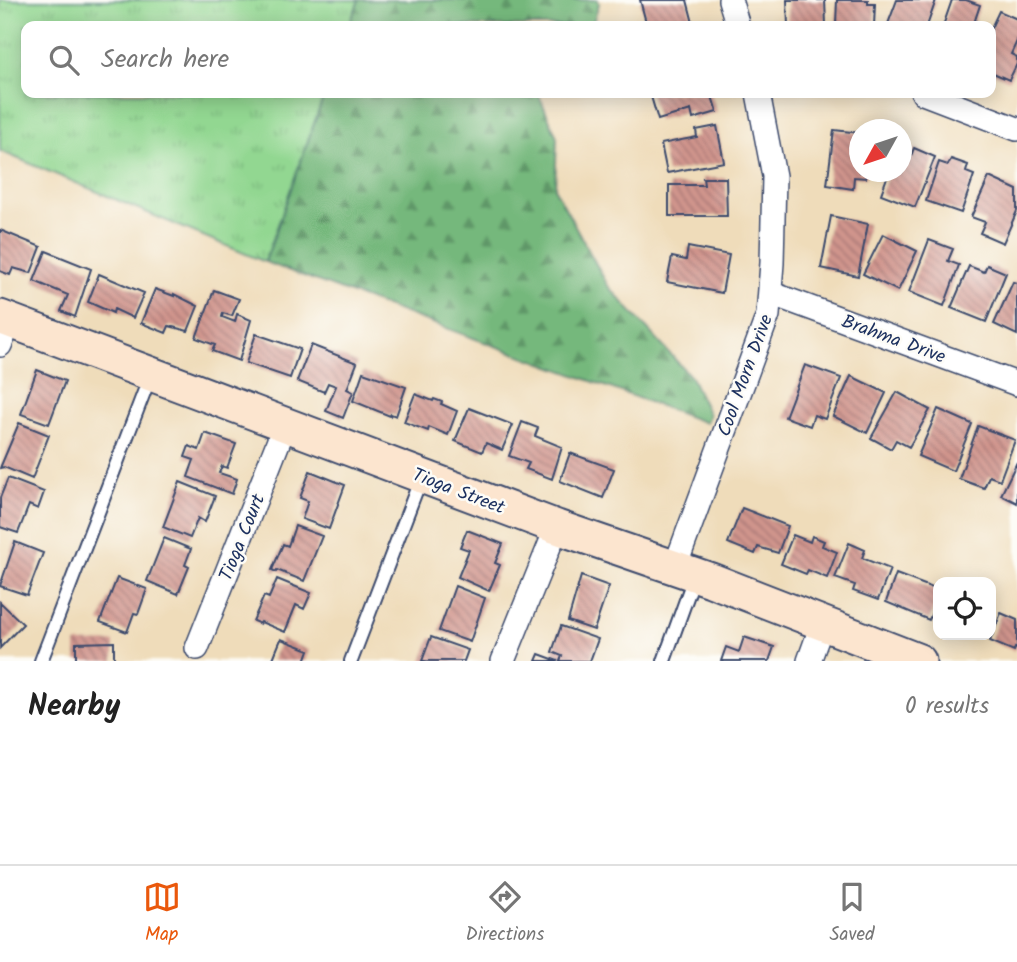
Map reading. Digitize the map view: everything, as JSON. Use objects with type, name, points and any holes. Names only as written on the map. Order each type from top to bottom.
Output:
[{"type":"street","points":[[730,0],[736,21]]},
{"type":"street","name":"Cool Morn Drive","points":[[685,571],[768,315],[774,176],[759,98]]},
{"type":"street","points":[[936,98],[1017,129]]},
{"type":"street","name":"Brahma Drive","points":[[770,293],[1017,384]]},
{"type":"street","name":"Tioga Street","points":[[3,328],[151,374],[557,527],[685,571],[919,661]]},
{"type":"street","name":"Tioga Court","points":[[197,648],[285,425]]},
{"type":"street","points":[[503,661],[557,527]]},
{"type":"street","points":[[809,661],[822,625]]},
{"type":"lane","points":[[41,661],[151,374]]},
{"type":"lane","points":[[351,661],[422,476]]},
{"type":"lane","points":[[664,661],[685,571]]},
{"type":"green space","points":[[0,0],[359,0],[351,21],[21,21],[21,98],[323,98],[265,262],[0,151]]},
{"type":"green space","points":[[359,0],[598,0],[599,4],[594,21],[351,21]]},
{"type":"green space","points":[[323,98],[540,98],[557,137],[557,193],[608,286],[691,377],[709,415],[706,423],[265,262]]},
{"type":"building","points":[[640,0],[687,0],[692,21],[646,21]]},
{"type":"building","points":[[787,0],[825,0],[826,21],[788,21]]},
{"type":"building","points":[[837,0],[868,0],[868,4],[875,4],[874,21],[836,21]]},
{"type":"building","points":[[897,0],[936,0],[929,21],[889,21]]},
{"type":"building","points":[[952,0],[966,0],[980,5],[975,21],[945,21]]},
{"type":"building","points":[[999,11],[1017,19],[1017,41],[1011,54],[1017,57],[1017,64],[1009,80],[996,74],[994,21]]},
{"type":"building","points":[[651,98],[713,98],[717,112],[693,119],[691,110],[658,120]]},
{"type":"building","points":[[717,126],[724,162],[667,173],[661,144],[697,137],[696,130]]},
{"type":"building","points":[[834,130],[849,132],[849,182],[854,182],[853,189],[827,185]]},
{"type":"building","points":[[914,148],[935,157],[915,207],[881,194],[885,182],[912,182]]},
{"type":"building","points":[[951,159],[968,165],[966,172],[974,175],[961,213],[926,201],[939,162],[948,165]]},
{"type":"building","points":[[989,177],[1017,190],[1017,211],[1003,243],[980,233],[985,222],[971,217]]},
{"type":"building","points":[[703,178],[726,178],[727,216],[669,216],[669,185],[704,185]]},
{"type":"building","points":[[831,216],[868,224],[858,276],[821,268]]},
{"type":"building","points":[[0,230],[41,247],[31,273],[13,268],[10,275],[0,271]]},
{"type":"building","points":[[883,234],[917,251],[898,291],[863,274]]},
{"type":"building","points":[[929,240],[953,249],[948,261],[959,265],[944,306],[909,292]]},
{"type":"building","points":[[688,247],[729,255],[722,293],[667,282],[672,257],[686,260]]},
{"type":"building","points":[[46,251],[91,269],[75,317],[61,311],[68,295],[34,281]]},
{"type":"building","points":[[987,265],[1006,273],[986,322],[951,308],[969,266],[984,272]]},
{"type":"building","points":[[99,274],[144,293],[133,318],[114,309],[113,313],[88,302]]},
{"type":"building","points":[[1013,282],[1017,283],[1017,335],[994,324]]},
{"type":"building","points":[[155,289],[174,294],[198,306],[188,331],[169,326],[166,333],[141,323]]},
{"type":"building","points":[[214,290],[239,299],[232,316],[223,313],[222,317],[235,322],[237,314],[251,320],[239,361],[212,351],[215,345],[196,338]]},
{"type":"building","points":[[256,334],[300,349],[290,378],[246,363]]},
{"type":"building","points":[[311,345],[357,363],[347,389],[353,392],[343,418],[326,411],[336,386],[328,383],[324,392],[297,381]]},
{"type":"building","points":[[805,365],[841,378],[825,419],[814,415],[810,426],[785,417]]},
{"type":"building","points":[[37,370],[65,381],[49,424],[21,414]]},
{"type":"building","points":[[363,372],[406,387],[396,416],[353,401]]},
{"type":"building","points":[[851,376],[886,393],[867,433],[833,416]]},
{"type":"building","points":[[897,392],[930,410],[909,447],[896,440],[891,449],[871,438]]},
{"type":"building","points":[[415,394],[442,402],[441,404],[457,411],[448,435],[429,427],[428,431],[404,422]]},
{"type":"building","points":[[469,408],[513,425],[502,450],[486,443],[482,452],[455,441]]},
{"type":"building","points":[[938,409],[972,424],[953,471],[918,456]]},
{"type":"building","points":[[522,422],[538,428],[535,436],[562,447],[552,479],[526,469],[529,463],[509,456]]},
{"type":"building","points":[[19,423],[49,435],[32,479],[4,467],[0,468]]},
{"type":"building","points":[[978,426],[1015,440],[1000,480],[989,476],[984,488],[959,479]]},
{"type":"building","points":[[205,433],[236,444],[227,468],[222,466],[219,473],[237,479],[232,494],[188,477],[194,460],[185,457],[189,446],[199,450]]},
{"type":"building","points":[[570,453],[614,469],[603,498],[560,481]]},
{"type":"building","points":[[1017,462],[1017,503],[1001,495]]},
{"type":"building","points":[[310,471],[345,485],[329,529],[302,519],[308,501],[300,498]]},
{"type":"building","points":[[8,478],[44,492],[38,509],[29,505],[18,533],[0,527],[0,498]]},
{"type":"building","points":[[180,482],[215,496],[205,522],[198,518],[190,538],[163,527]]},
{"type":"building","points":[[742,508],[788,526],[778,553],[758,547],[755,554],[728,543]]},
{"type":"building","points":[[295,526],[322,536],[304,581],[272,570],[283,544],[288,546]]},
{"type":"building","points":[[467,530],[503,544],[495,563],[500,565],[489,591],[458,577],[469,550],[460,547]]},
{"type":"building","points":[[793,535],[810,542],[812,536],[824,541],[822,546],[837,552],[827,578],[808,570],[806,574],[781,564]]},
{"type":"building","points":[[164,538],[191,549],[185,565],[189,567],[178,594],[147,581]]},
{"type":"building","points":[[15,542],[43,553],[27,595],[0,586]]},
{"type":"building","points":[[849,543],[865,550],[862,558],[890,569],[878,600],[853,591],[855,585],[835,578]]},
{"type":"building","points":[[896,574],[933,588],[933,610],[929,620],[886,602]]},
{"type":"building","points":[[581,576],[609,586],[594,630],[568,621]]},
{"type":"building","points":[[117,578],[147,589],[138,614],[134,613],[127,632],[100,622]]},
{"type":"building","points":[[277,579],[311,593],[304,609],[296,605],[285,632],[253,621],[264,596],[269,598]]},
{"type":"building","points":[[455,586],[485,598],[470,642],[439,631]]},
{"type":"building","points":[[0,602],[23,624],[0,648]]},
{"type":"building","points":[[1001,613],[1017,620],[1017,649],[1014,651],[990,641],[996,640],[996,626]]},
{"type":"building","points":[[561,626],[598,639],[590,661],[560,661],[562,656],[552,652]]},
{"type":"building","points":[[431,637],[468,650],[464,661],[422,661]]},
{"type":"building","points":[[744,637],[774,647],[769,661],[721,661],[726,647],[739,652]]},
{"type":"building","points":[[281,639],[309,650],[305,661],[272,661]]},
{"type":"building","points":[[114,642],[114,661],[76,661],[76,643]]},
{"type":"building","points":[[539,654],[558,661],[536,661]]}]
